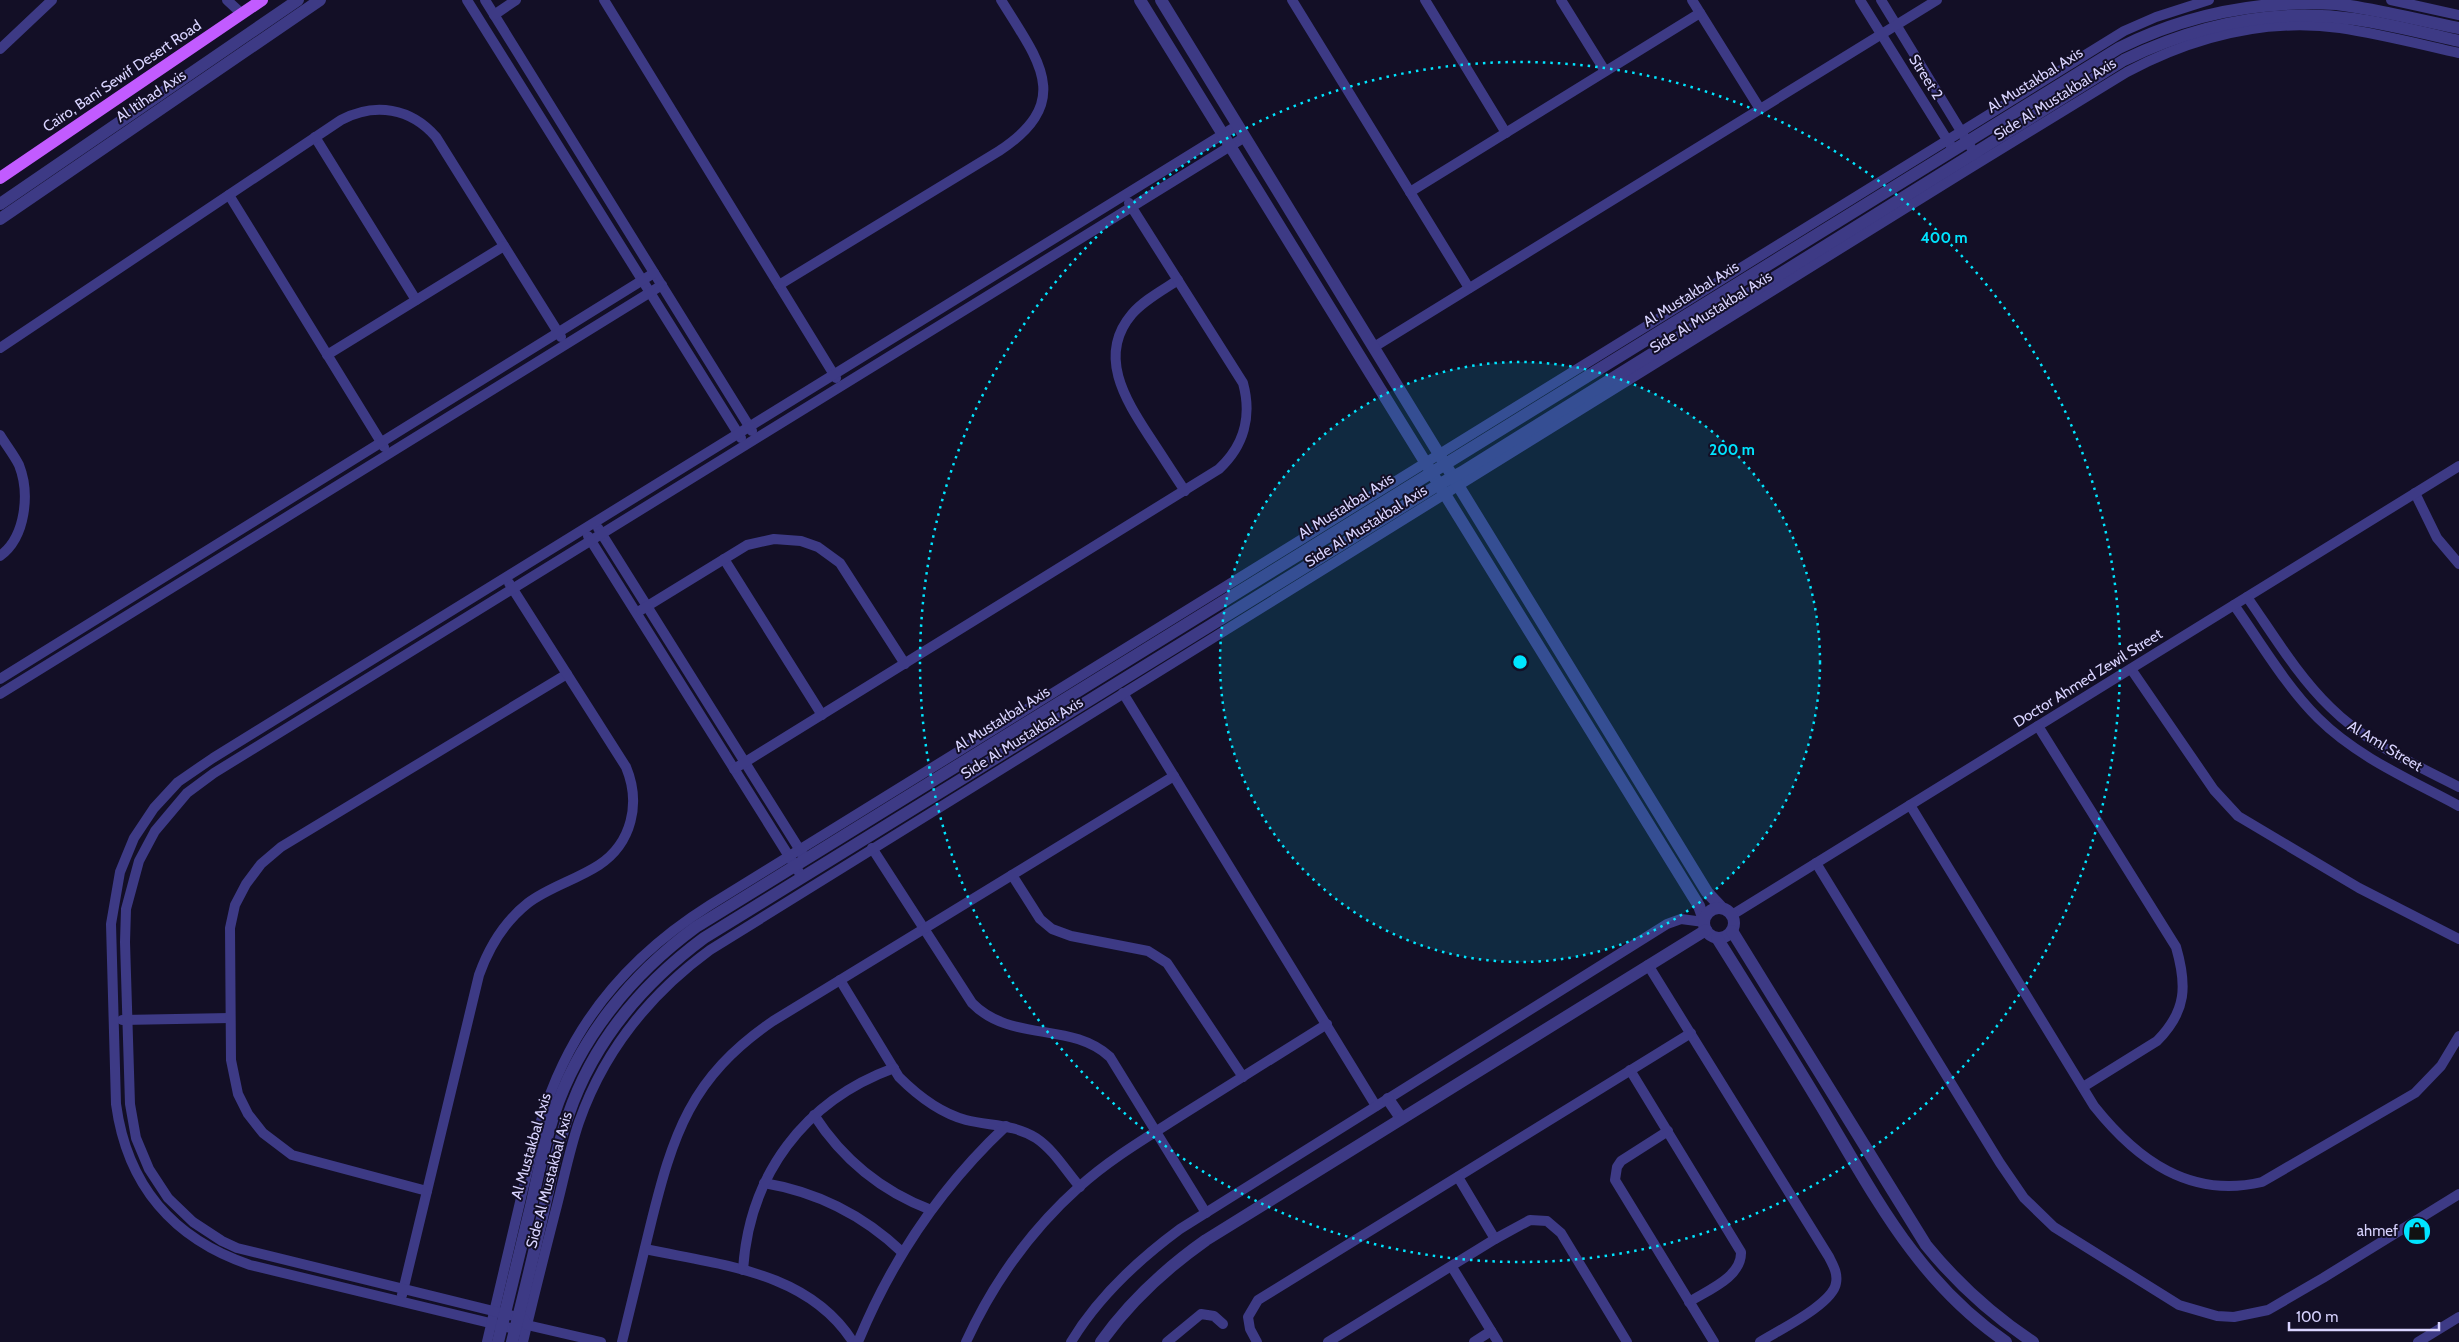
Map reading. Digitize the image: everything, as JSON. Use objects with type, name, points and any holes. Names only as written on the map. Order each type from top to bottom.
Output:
[{"type":"main road","name":"Cairo, Bani Sewif Desert Road","points":[[0,178],[262,0]]},
{"type":"street","points":[[0,49],[52,0]]},
{"type":"street","points":[[227,0],[242,14]]},
{"type":"street","name":"Al Itihad Axis","points":[[0,204],[298,0]]},
{"type":"street","name":"Al Itihad Axis","points":[[0,219],[320,0]]},
{"type":"street","points":[[467,0],[745,445]]},
{"type":"street","points":[[485,0],[756,438]]},
{"type":"street","points":[[494,14],[516,0]]},
{"type":"street","points":[[604,0],[841,386]]},
{"type":"street","points":[[779,285],[999,152],[1018,139],[1032,124],[1043,96],[1043,76],[1036,57],[1001,0]]},
{"type":"street","points":[[1140,0],[1699,906],[1704,924],[1717,938],[1877,1200],[1910,1250],[1950,1296],[2006,1342]]},
{"type":"street","points":[[1161,0],[1707,892],[1727,911],[1734,921],[1732,931],[1926,1245],[1963,1287],[1984,1306],[2033,1342]]},
{"type":"street","points":[[1292,0],[1469,288]]},
{"type":"street","points":[[1425,0],[1506,133]]},
{"type":"street","points":[[1561,0],[1605,71]]},
{"type":"street","points":[[1692,0],[1760,109]]},
{"type":"street","name":"Street 2","points":[[1860,0],[1964,166]]},
{"type":"street","name":"Street 2","points":[[1881,0],[1978,158]]},
{"type":"street","points":[[1374,347],[1937,0]]},
{"type":"street","name":"Side Al Mustakbal Axis","points":[[1964,137],[2124,31],[2156,17],[2209,0]]},
{"type":"street","points":[[2391,0],[2459,15]]},
{"type":"street","name":"Al Mustakbal Axis","points":[[498,1342],[498,1318],[555,1112],[573,1069],[597,1028],[642,972],[677,941],[797,858],[1964,137],[2119,48],[2170,25],[2224,10],[2279,3],[2335,4],[2459,28]]},
{"type":"street","points":[[1410,192],[1700,12]]},
{"type":"street","name":"Al Mustakbal Axis","points":[[512,1342],[520,1323],[568,1117],[585,1075],[608,1035],[651,982],[686,952],[807,874],[833,865],[1978,158],[2124,60],[2179,36],[2207,28],[2266,17],[2325,16],[2355,19],[2459,41]]},
{"type":"street","name":"Side Al Mustakbal Axis","points":[[1978,158],[2127,72],[2162,54],[2214,36],[2275,26],[2314,26],[2369,33],[2459,53]]},
{"type":"street","points":[[0,348],[315,136],[350,115],[368,110],[387,109],[415,118],[436,137],[566,344]]},
{"type":"street","points":[[601,1342],[498,1318],[400,1301],[232,1259],[199,1242],[170,1219],[147,1190],[133,1166],[123,1140],[116,1104],[111,924],[116,889],[134,838],[165,795],[178,782],[213,758],[1238,124]]},
{"type":"street","points":[[315,136],[416,300]]},
{"type":"street","points":[[498,1318],[403,1289],[237,1248],[207,1232],[180,1210],[158,1184],[136,1138],[130,1104],[127,1020],[125,926],[129,893],[146,846],[175,805],[214,773],[1245,137]]},
{"type":"street","points":[[229,195],[388,454]]},
{"type":"street","points":[[734,769],[1220,469],[1232,455],[1245,430],[1247,411],[1245,392],[1239,375],[1124,195]]},
{"type":"street","points":[[327,355],[504,246]]},
{"type":"street","points":[[0,679],[654,273]]},
{"type":"street","points":[[1178,280],[1131,314],[1119,340],[1116,361],[1119,383],[1125,398],[1184,491]]},
{"type":"street","points":[[0,694],[662,285]]},
{"type":"street","points":[[0,435],[18,462],[24,481],[25,501],[19,529],[9,547],[0,556]]},
{"type":"street","name":"Doctor Ahmed Zewil Street","points":[[1727,911],[1816,863],[2459,466]]},
{"type":"street","name":"Side Al Mustakbal Axis","points":[[523,1342],[520,1323],[579,1122],[596,1082],[618,1044],[645,1009],[692,963],[833,865],[872,848],[1123,693],[1441,490]]},
{"type":"street","points":[[2415,493],[2437,538],[2459,564]]},
{"type":"street","points":[[595,522],[745,762],[797,858]]},
{"type":"street","points":[[584,529],[734,769],[807,874]]},
{"type":"street","points":[[636,613],[747,545],[774,539],[801,541],[826,552],[840,563],[904,664]]},
{"type":"street","points":[[724,559],[822,715]]},
{"type":"street","points":[[400,1301],[479,975],[490,948],[507,924],[526,904],[607,859],[620,844],[632,816],[634,796],[626,767],[505,578]]},
{"type":"street","name":"Al Aml Street","points":[[2247,597],[2302,675],[2330,708],[2382,746],[2459,787]]},
{"type":"street","name":"Al Aml Street","points":[[2234,605],[2303,702],[2335,733],[2371,758],[2459,806]]},
{"type":"street","points":[[2130,669],[2214,790],[2238,816],[2351,884],[2459,940]]},
{"type":"street","points":[[427,1191],[292,1155],[272,1141],[255,1124],[238,1094],[231,1060],[229,940],[232,916],[243,889],[261,864],[281,847],[567,674]]},
{"type":"street","points":[[1123,693],[1376,1106]]},
{"type":"street","points":[[2038,726],[2176,947],[2184,983],[2180,1009],[2167,1032],[2157,1041],[2083,1087]]},
{"type":"street","points":[[622,1342],[668,1154],[683,1119],[704,1086],[729,1056],[757,1032],[1174,776]]},
{"type":"street","points":[[1640,811],[1652,803]]},
{"type":"street","points":[[1910,805],[2083,1087],[2114,1131],[2129,1146],[2160,1167],[2194,1182],[2212,1186],[2245,1186],[2262,1182],[2291,1167],[2416,1093],[2441,1066],[2459,1036]]},
{"type":"street","points":[[872,848],[972,1003],[979,1010],[1002,1024],[1075,1038],[1097,1047],[1115,1063],[1206,1213]]},
{"type":"street","points":[[1816,863],[2003,1168],[2024,1198],[2054,1227],[2180,1305],[2216,1316],[2251,1315],[2268,1310],[2459,1194]]},
{"type":"street","points":[[1012,875],[1040,919],[1052,929],[1071,936],[1148,951],[1168,963],[1243,1077]]},
{"type":"street","points":[[1101,1342],[1133,1302],[1186,1254],[1648,965],[1704,924],[1710,910],[1727,911]]},
{"type":"street","points":[[1071,1342],[1104,1298],[1130,1270],[1162,1242],[1667,924],[1681,919],[1704,924]]},
{"type":"street","points":[[1717,938],[1725,936],[1732,931]]},
{"type":"street","points":[[1648,965],[1836,1271],[1836,1282],[1828,1298],[1760,1342]]},
{"type":"street","points":[[840,980],[894,1068],[908,1086],[941,1110],[966,1120],[1006,1126],[1027,1133],[1045,1145],[1080,1187]]},
{"type":"street","points":[[114,1020],[230,1018]]},
{"type":"street","points":[[966,1342],[987,1301],[1016,1256],[1046,1220],[1080,1187],[1118,1156],[1326,1024]]},
{"type":"street","points":[[1256,1342],[1250,1329],[1248,1317],[1250,1310],[1258,1300],[1691,1033]]},
{"type":"street","points":[[743,1270],[749,1225],[764,1183],[786,1147],[814,1116],[851,1088],[894,1068]]},
{"type":"street","points":[[1630,1070],[1741,1252],[1740,1263],[1733,1274],[1689,1302]]},
{"type":"street","points":[[1388,1098],[1401,1118]]},
{"type":"street","points":[[814,1116],[833,1143],[864,1173],[899,1196],[931,1210]]},
{"type":"street","points":[[858,1342],[877,1298],[902,1252],[931,1210],[974,1158],[1006,1126]]},
{"type":"street","points":[[1668,1131],[1621,1161],[1617,1167],[1615,1180],[1714,1342]]},
{"type":"street","points":[[1458,1177],[1495,1239]]},
{"type":"street","points":[[764,1183],[815,1196],[847,1210],[876,1229],[902,1252]]},
{"type":"street","points":[[1328,1342],[1495,1239],[1530,1220],[1539,1219],[1555,1226],[1627,1342]]},
{"type":"street","points":[[645,1249],[743,1270],[780,1281],[807,1295],[831,1314],[842,1324],[853,1342]]},
{"type":"street","points":[[1452,1267],[1498,1342]]},
{"type":"street","points":[[1167,1342],[1202,1314],[1214,1316],[1223,1324]]},
{"type":"street","points":[[2418,1342],[2459,1317]]},
{"type":"street","points":[[486,1342],[498,1318]]},
{"type":"street","points":[[1474,1342],[1491,1331]]},
{"type":"place","name":"ahmef","points":[[2417,1231]]}]
